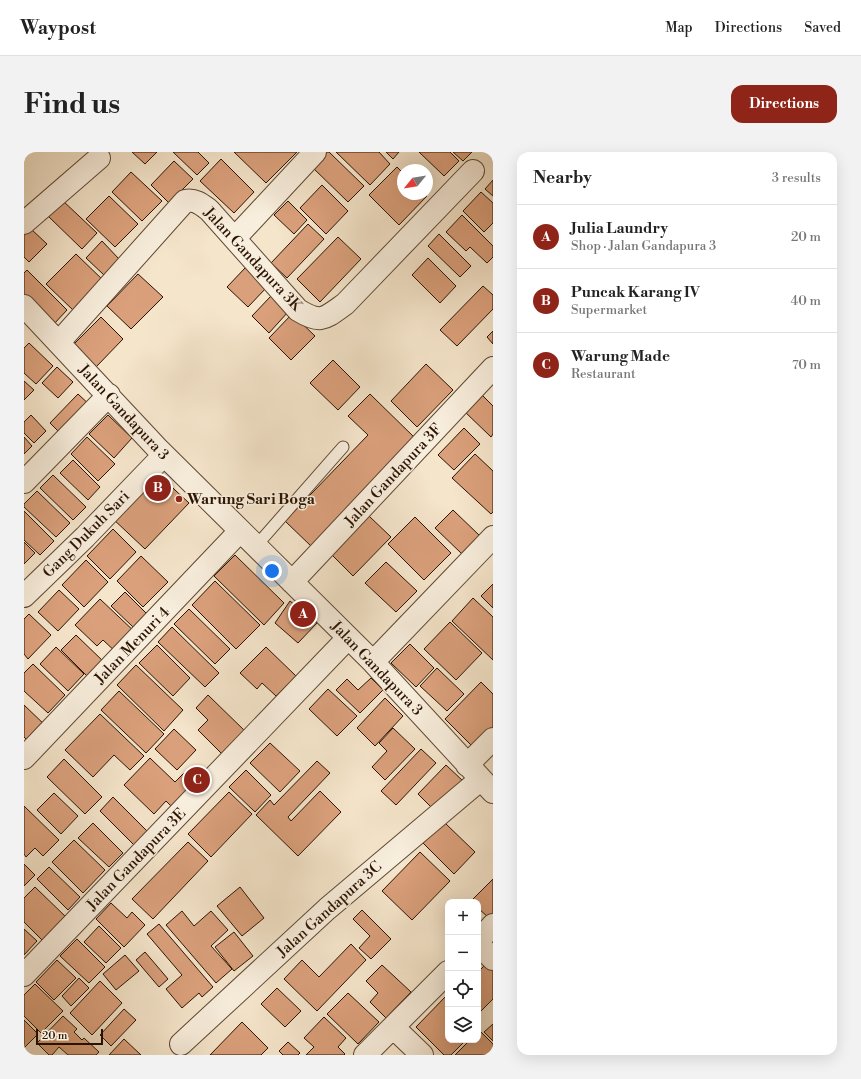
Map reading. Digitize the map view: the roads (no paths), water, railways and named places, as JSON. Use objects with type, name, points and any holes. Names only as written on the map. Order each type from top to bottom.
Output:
[{"type":"street","points":[[235,238],[315,152]]},
{"type":"street","points":[[24,223],[99,158]]},
{"type":"street","name":"Jalan Gandapura 3K","points":[[59,342],[185,201],[191,200],[201,203],[235,238],[298,310],[312,318],[322,319],[345,304],[473,172]]},
{"type":"street","name":"Jalan Gandapura 3","points":[[25,308],[59,342],[164,455],[373,662],[480,779]]},
{"type":"street","name":"Jalan Gandapura 3F","points":[[292,582],[493,368]]},
{"type":"street","points":[[24,482],[109,396]]},
{"type":"street","name":"Gang Dukuh Sari","points":[[24,596],[85,537],[164,455]]},
{"type":"street","name":"Jalan Menuri 4","points":[[24,758],[240,531]]},
{"type":"street","points":[[373,662],[493,537]]},
{"type":"street","name":"Jalan Gandapura 3E","points":[[24,975],[348,638]]},
{"type":"street","name":"Jalan Gandapura 3C","points":[[181,1044],[327,909],[480,779],[493,739]]},
{"type":"street","points":[[481,939],[493,925]]},
{"type":"street","points":[[481,946],[493,959]]},
{"type":"street","points":[[365,1055],[394,1028],[445,975]]},
{"type":"street","points":[[394,1028],[422,1055]]},
{"type":"lane","points":[[256,546],[343,447]]},
{"type":"place","name":"Puncak Karang IV","points":[[158,488]]},
{"type":"place","name":"Warung Sari Boga","points":[[179,499]]},
{"type":"place","name":"Julia Laundry","points":[[303,614]]},
{"type":"place","name":"Warung Made","points":[[197,780]]}]
